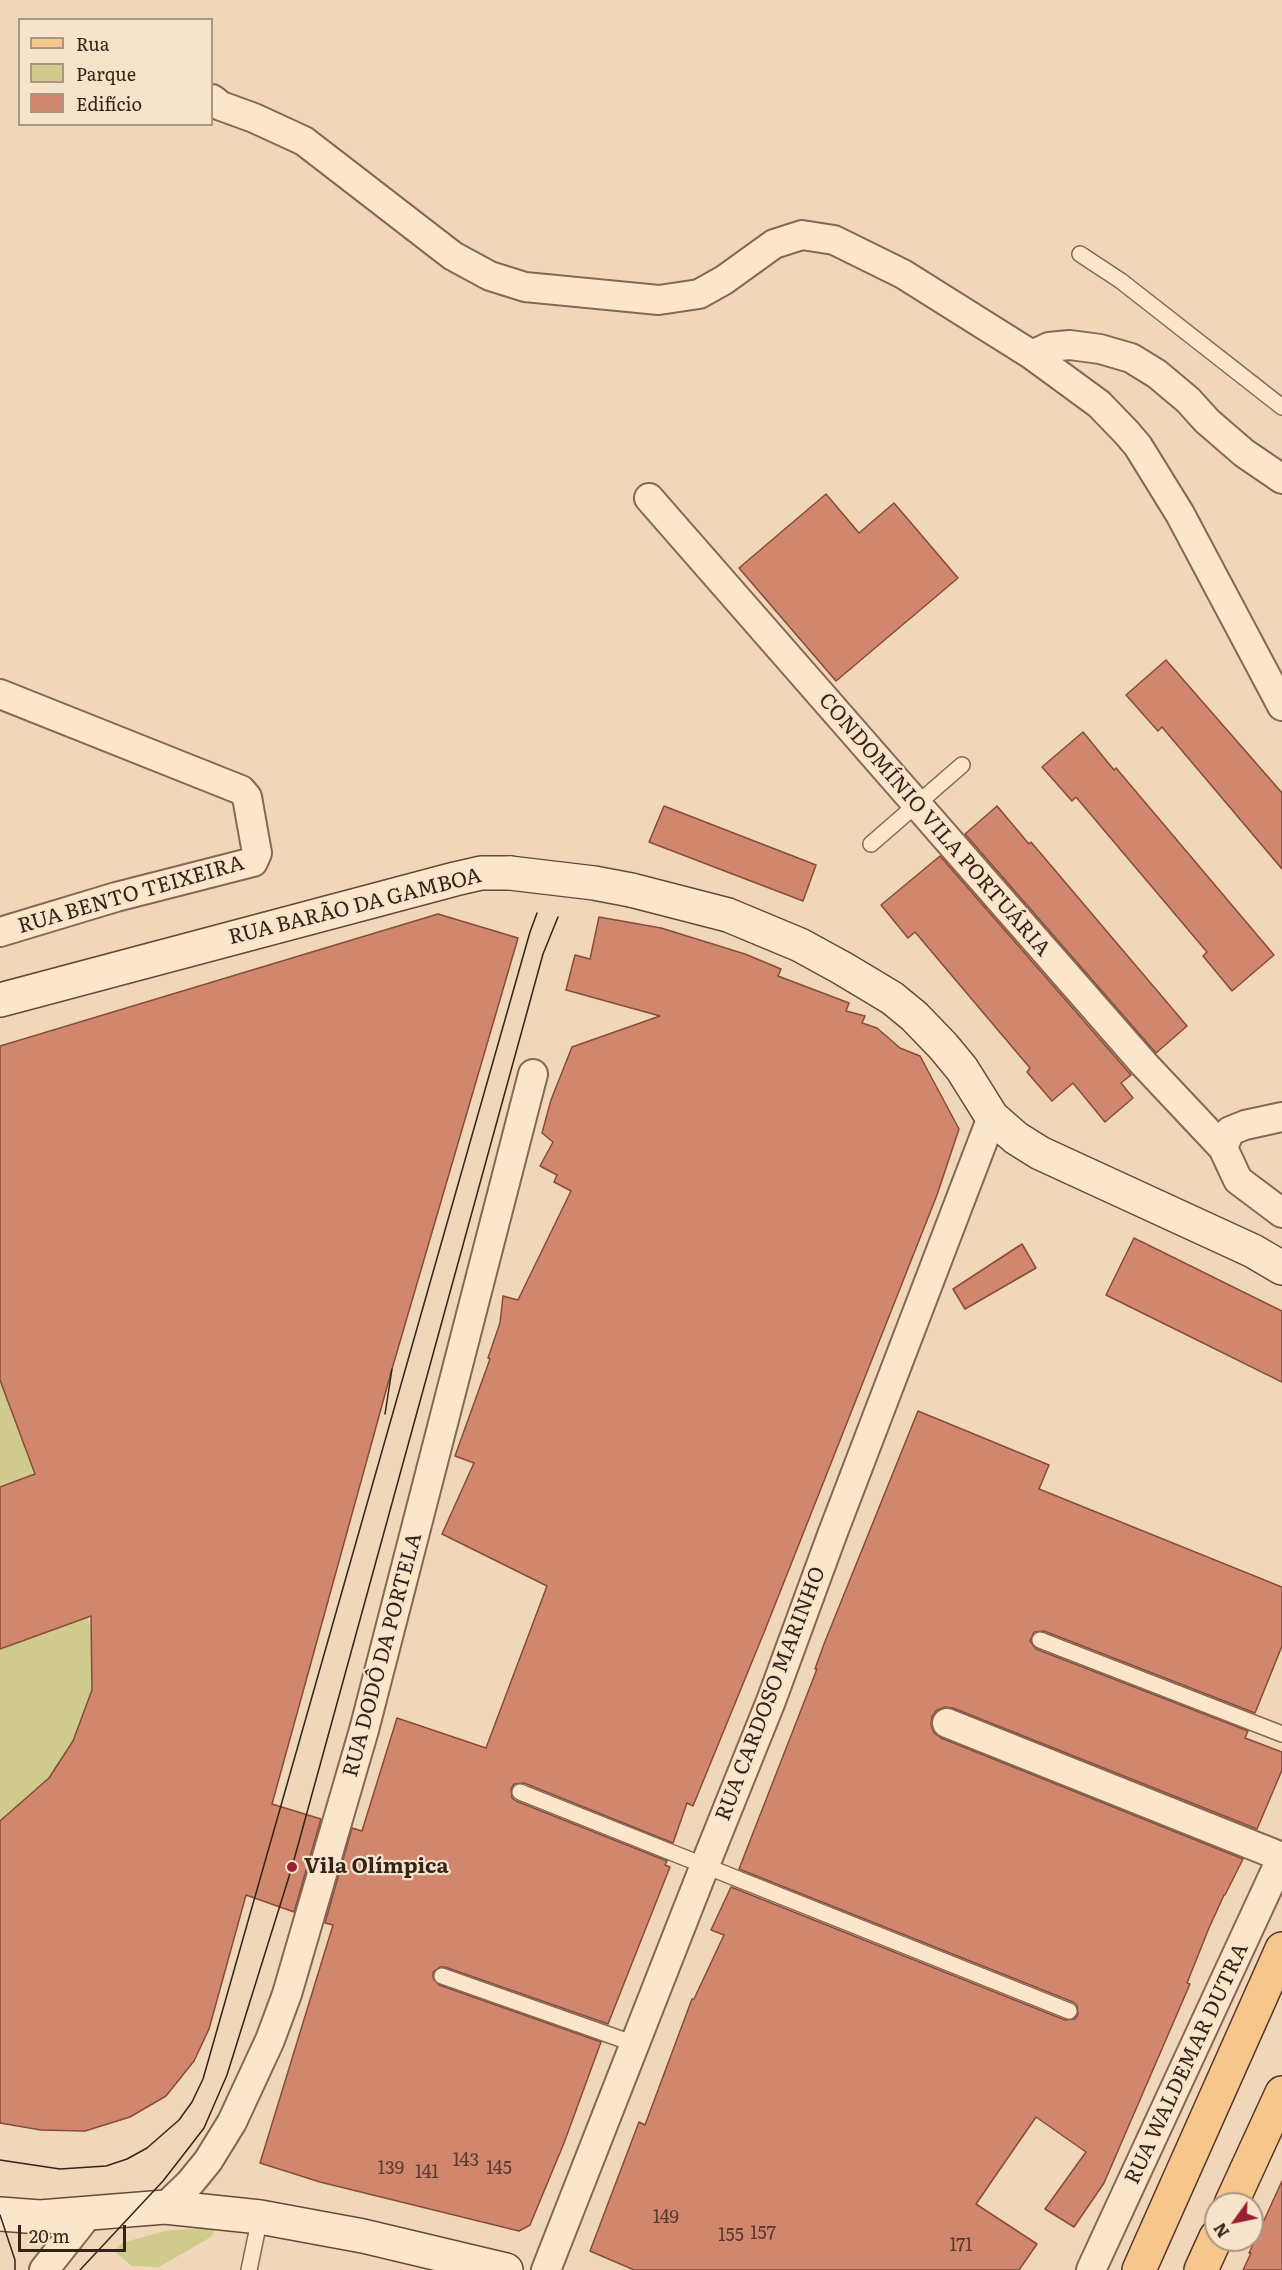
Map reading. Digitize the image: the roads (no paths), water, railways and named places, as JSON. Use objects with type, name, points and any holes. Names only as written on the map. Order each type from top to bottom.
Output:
[{"type":"main road","points":[[1139,2270],[1282,1949]]},
{"type":"main road","points":[[1237,2192],[1282,2093]]},
{"type":"main road","points":[[1201,2270],[1209,2252]]},
{"type":"street","points":[[213,100],[221,106],[254,118],[303,141],[453,256],[490,276],[525,287],[659,300],[699,294],[724,280],[774,244],[802,235],[834,240],[903,274],[1032,355],[1099,404],[1138,446],[1180,514],[1282,706]]},
{"type":"street","points":[[1032,355],[1049,347],[1070,345],[1100,349],[1131,358],[1157,374],[1244,453],[1282,479]]},
{"type":"street","name":"CONDOMÍNIO VILA PORTUÁRIA","points":[[649,498],[1144,1064],[1223,1148],[1238,1180],[1282,1213]]},
{"type":"street","name":"RUA BENTO TEIXEIRA","points":[[0,694],[241,790],[247,797],[256,853],[253,862],[116,897],[0,932]]},
{"type":"street","name":"RUA BARÃO DA GAMBOA","points":[[0,1000],[481,873],[510,873],[632,890],[728,915],[765,930],[842,968],[892,998],[914,1016],[962,1069],[992,1117],[1016,1138],[1040,1153],[1253,1251],[1282,1268]]},
{"type":"street","name":"RUA DODÔ DA PORTELA","points":[[165,2207],[190,2183],[208,2161],[232,2122],[270,2040],[287,1994],[364,1730],[533,1074]]},
{"type":"street","name":"RUA CARDOSO MARINHO","points":[[546,2270],[771,1701],[992,1117]]},
{"type":"street","points":[[1223,1148],[1230,1131],[1245,1125],[1282,1117]]},
{"type":"street","points":[[947,1723],[1282,1857]]},
{"type":"street","name":"RUA WALDEMAR DUTRA","points":[[1091,2270],[1282,1857]]},
{"type":"street","points":[[0,2214],[40,2217],[165,2207],[260,2217],[363,2236],[506,2270]]},
{"type":"street","points":[[44,2270],[90,2213]]},
{"type":"lane","points":[[1080,254],[1121,281],[1282,407]]},
{"type":"lane","points":[[871,844],[962,765]]},
{"type":"lane","points":[[1040,1640],[1282,1734]]},
{"type":"lane","points":[[520,1792],[1069,2011]]},
{"type":"lane","points":[[442,1976],[635,2044]]},
{"type":"lane","points":[[249,2270],[260,2217]]},
{"type":"tram line","points":[[0,2160],[60,2169],[106,2166],[127,2159],[147,2148],[179,2120],[192,2102],[203,2079],[537,913]]},
{"type":"tram line","points":[[80,2270],[163,2181],[204,2128],[227,2075],[292,1867],[543,954],[558,917]]},
{"type":"tram line","points":[[385,1414],[392,1369]]},
{"type":"tram line","points":[[0,2215],[15,2260],[15,2270]]},
{"type":"place","name":"Vila Olímpica","points":[[292,1867]]}]
